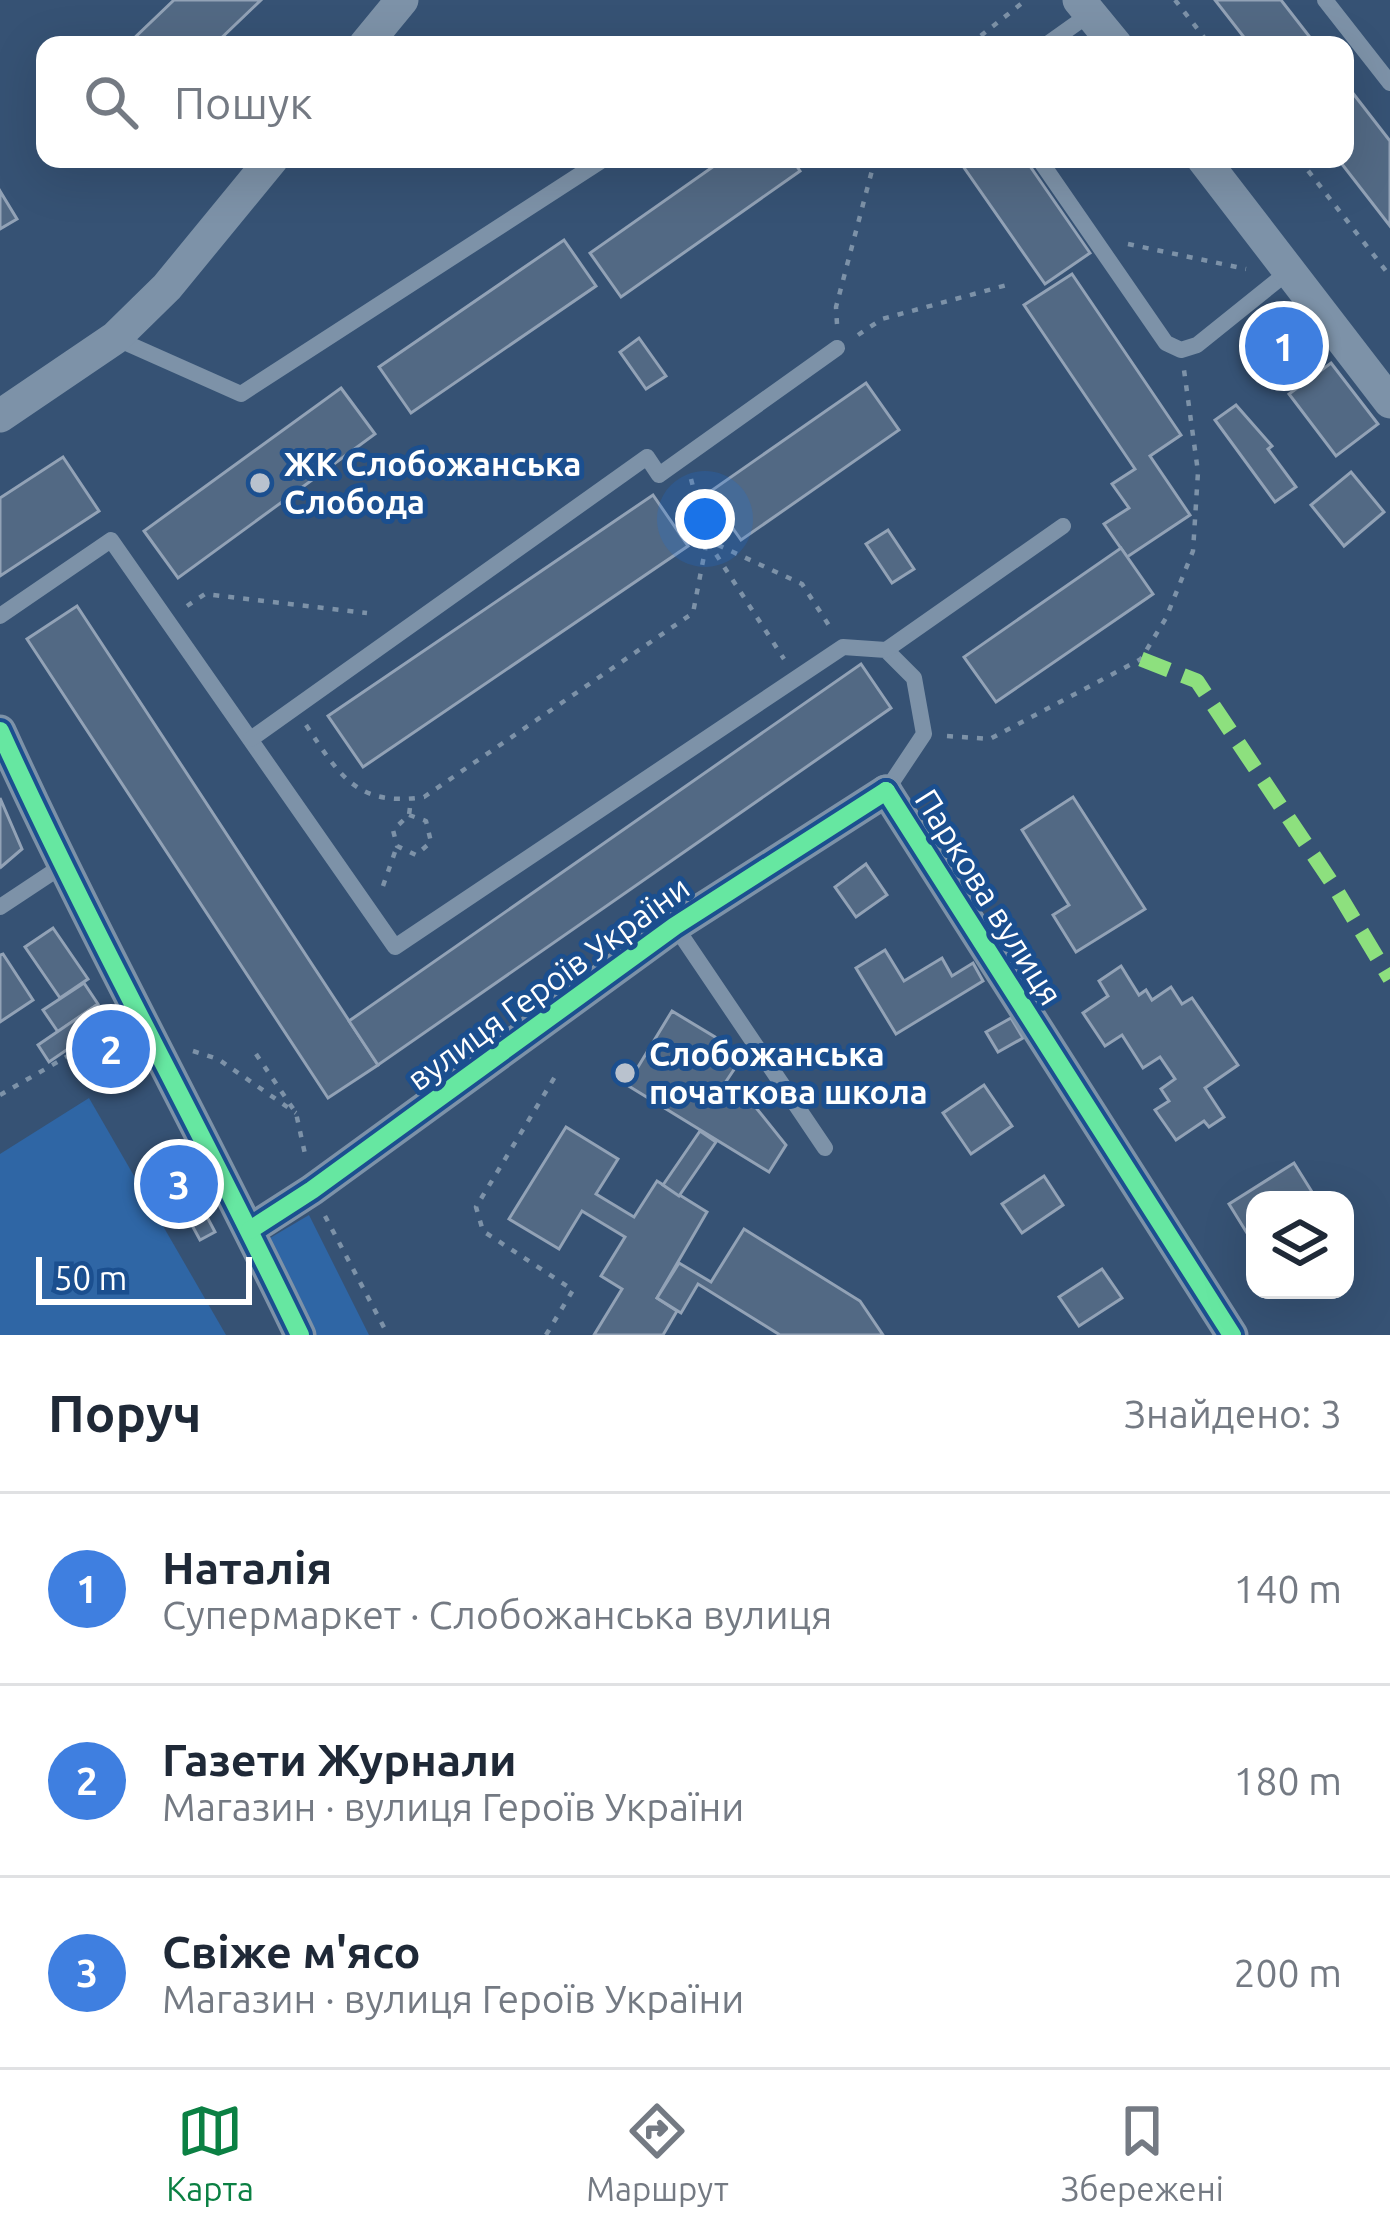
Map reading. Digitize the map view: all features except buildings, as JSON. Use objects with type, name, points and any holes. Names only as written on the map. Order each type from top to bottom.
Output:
[{"type":"street","points":[[372,36],[402,0]]},
{"type":"street","points":[[1085,6],[1109,36]]},
{"type":"street","points":[[0,416],[115,338],[167,287],[265,168]]},
{"type":"street","points":[[1209,168],[1285,273],[1390,402]]},
{"type":"street","points":[[1,736],[300,1335]]},
{"type":"street","name":"вулиця Героїв України","points":[[250,1230],[675,926],[886,791]]},
{"type":"street","name":"Паркова вулиця","points":[[886,791],[1229,1335]]},
{"type":"lane","points":[[1325,0],[1354,36]]},
{"type":"lane","points":[[1055,36],[1085,6]]},
{"type":"lane","points":[[1354,37],[1390,82]]},
{"type":"lane","points":[[115,338],[241,394],[590,168]]},
{"type":"lane","points":[[1046,168],[1166,343],[1181,350],[1197,345],[1285,273]]},
{"type":"lane","points":[[251,739],[647,457],[659,475],[838,348]]},
{"type":"lane","points":[[0,616],[111,540],[395,947],[843,647],[886,650],[1063,526]]},
{"type":"lane","points":[[886,650],[914,678],[924,734],[886,791]]},
{"type":"lane","points":[[0,907],[62,866]]},
{"type":"lane","points":[[675,926],[825,1148]]},
{"type":"path","points":[[980,36],[1026,0]]},
{"type":"path","points":[[1175,0],[1203,36]]},
{"type":"path","points":[[873,168],[836,307],[838,348],[882,320],[1007,285]]},
{"type":"path","points":[[1306,168],[1390,276]]},
{"type":"path","points":[[1093,237],[1285,273]]},
{"type":"path","points":[[924,734],[989,739],[1141,659],[1166,618],[1193,551],[1198,472],[1181,350]]},
{"type":"path","points":[[686,456],[707,540],[796,679]]},
{"type":"path","points":[[707,540],[802,584],[843,647]]},
{"type":"path","points":[[294,708],[336,770],[362,793],[394,801],[424,797],[694,613],[707,540]]},
{"type":"path","points":[[168,619],[205,594],[367,613]]},
{"type":"path","points":[[373,914],[398,846],[393,830],[409,815],[411,799]]},
{"type":"path","points":[[398,846],[416,854],[431,842],[426,821],[409,815]]},
{"type":"path","points":[[546,1335],[573,1290],[483,1231],[476,1208],[556,1076]]},
{"type":"shaded area","points":[[89,1098],[226,1335],[0,1335],[0,1154]]},
{"type":"shaded area","points":[[309,1215],[369,1335],[316,1335],[270,1238]]},
{"type":"marked path","points":[[1141,659],[1197,681],[1390,979]]},
{"type":"cycle path","points":[[0,731],[300,1335]]},
{"type":"cycle path","points":[[886,791],[1232,1335]]},
{"type":"cycle path","points":[[250,1230],[675,926],[886,791]]},
{"type":"place","name":"Наталія","points":[[1284,346]]},
{"type":"place","name":"ЖК Слобожанська Слобода","points":[[260,483]]},
{"type":"place","name":"Газети Журнали","points":[[111,1049]]},
{"type":"place","name":"Cлобожанська початкова школа","points":[[625,1073]]},
{"type":"place","name":"Свіже м'ясо","points":[[179,1184]]}]
